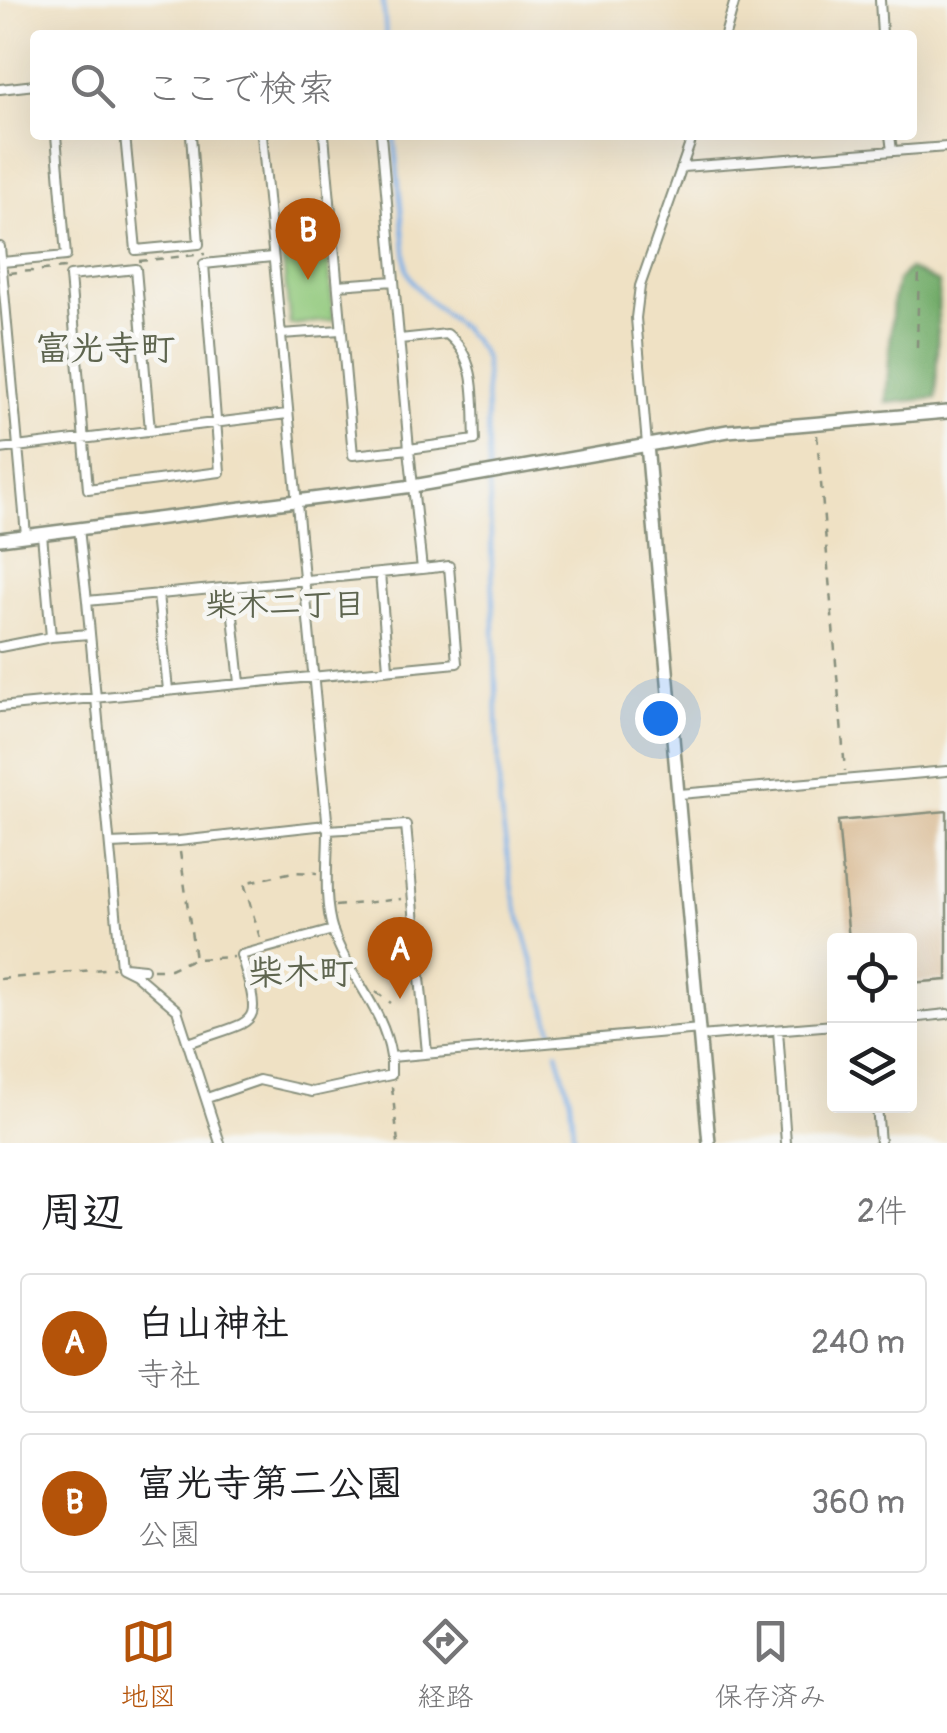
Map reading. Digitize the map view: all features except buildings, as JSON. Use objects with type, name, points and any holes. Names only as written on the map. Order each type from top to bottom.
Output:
[{"type":"street","points":[[726,30],[735,0]]},
{"type":"street","points":[[880,0],[882,30]]},
{"type":"street","points":[[0,89],[30,86]]},
{"type":"street","points":[[2,262],[66,256],[56,140]]},
{"type":"street","points":[[125,140],[136,250],[199,244],[191,140]]},
{"type":"street","points":[[207,1098],[259,1080],[312,1092],[390,1075],[386,1029],[332,930],[328,906],[327,827],[262,140]]},
{"type":"street","points":[[324,140],[353,455],[475,440],[472,373],[461,344],[448,334],[400,339]]},
{"type":"street","points":[[381,140],[422,569]]},
{"type":"street","points":[[692,140],[640,286],[636,318],[709,1143]]},
{"type":"street","points":[[891,140],[892,152]]},
{"type":"street","points":[[683,167],[947,146]]},
{"type":"street","points":[[0,247],[26,535]]},
{"type":"street","points":[[150,430],[136,270],[70,276],[88,489],[220,472],[204,264],[272,257]]},
{"type":"street","points":[[338,285],[394,281]]},
{"type":"street","points":[[281,334],[340,330]]},
{"type":"street","points":[[0,539],[413,486],[728,431],[947,412]]},
{"type":"street","points":[[0,449],[286,414]]},
{"type":"street","points":[[79,529],[120,967]]},
{"type":"street","points":[[42,534],[51,638]]},
{"type":"street","points":[[0,707],[457,663],[448,566],[87,601]]},
{"type":"street","points":[[380,572],[388,668]]},
{"type":"street","points":[[230,587],[240,684]]},
{"type":"street","points":[[158,594],[168,690]]},
{"type":"street","points":[[0,647],[88,634]]},
{"type":"street","points":[[680,794],[947,771]]},
{"type":"street","points":[[110,844],[327,827],[406,825],[427,1053]]},
{"type":"street","points":[[189,1043],[241,1025],[253,1016],[256,1007],[241,955],[332,930]]},
{"type":"street","points":[[120,967],[144,969]]},
{"type":"street","points":[[120,967],[135,974],[177,1010],[220,1143]]},
{"type":"street","points":[[917,1017],[947,1014]]},
{"type":"street","points":[[391,1057],[827,1025]]},
{"type":"street","points":[[778,1030],[786,1143]]},
{"type":"street","points":[[878,1113],[880,1143]]},
{"type":"path","points":[[917,347],[918,267]]},
{"type":"path","points":[[816,423],[846,782]]},
{"type":"path","points":[[179,841],[195,959]]},
{"type":"path","points":[[260,950],[260,932],[244,883],[293,872],[329,874]]},
{"type":"path","points":[[328,906],[413,898]]},
{"type":"path","points":[[144,969],[170,969],[195,959],[241,955]]},
{"type":"path","points":[[0,978],[120,967]]},
{"type":"path","points":[[365,989],[391,1002]]},
{"type":"path","points":[[390,1075],[398,1143]]},
{"type":"green space","points":[[326,234],[334,320],[290,325],[281,241]]},
{"type":"green space","points":[[909,269],[939,283],[936,398],[886,403],[893,300],[897,281]]},
{"type":"waterway","points":[[383,0],[386,30]]},
{"type":"waterway","points":[[394,140],[407,270],[424,295],[468,334],[485,359],[500,807],[514,896],[553,1034]]},
{"type":"waterway","points":[[557,1052],[570,1099],[574,1143]]},
{"type":"place","name":"富光寺第二公園","points":[[308,280]]},
{"type":"place","name":"白山神社","points":[[400,999]]},
{"type":"district","name":"富光寺町","points":[[105,349]]},
{"type":"district","name":"柴木二丁目","points":[[285,605]]},
{"type":"district","name":"柴木町","points":[[301,973]]}]
